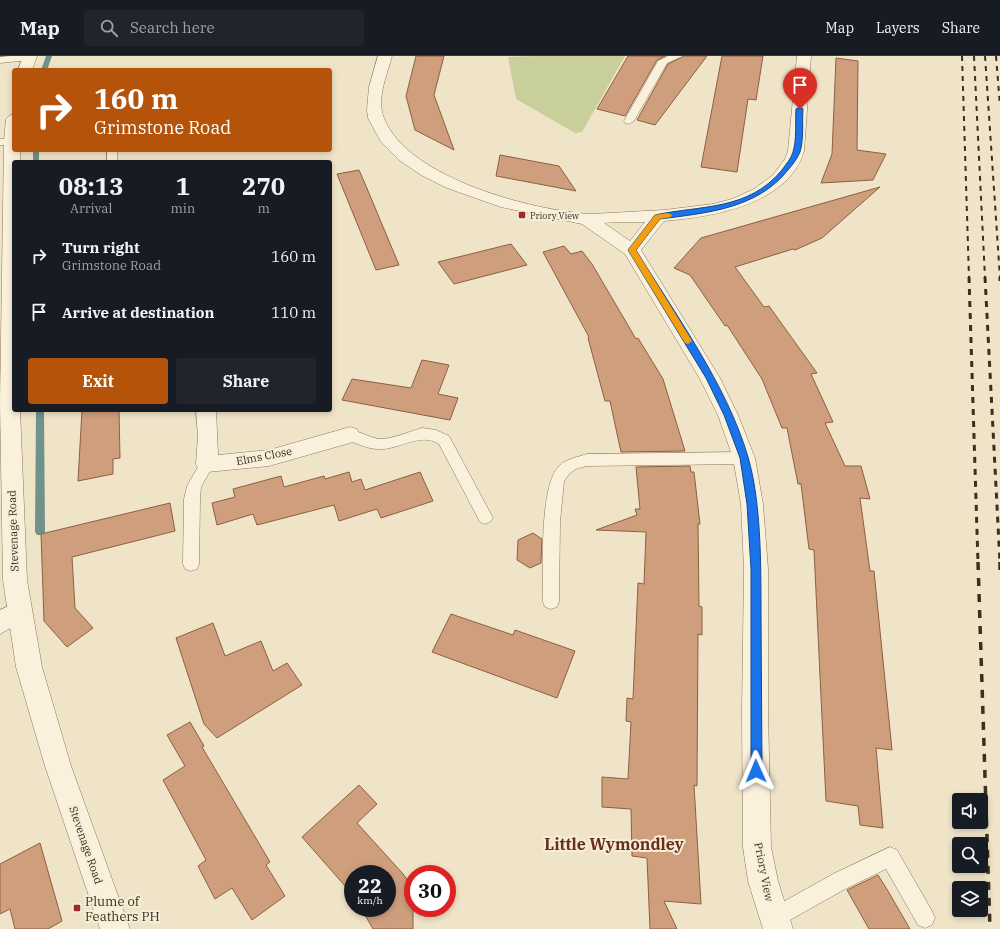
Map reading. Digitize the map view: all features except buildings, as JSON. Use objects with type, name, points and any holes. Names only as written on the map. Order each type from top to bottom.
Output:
[{"type":"street","points":[[385,56],[374,108],[382,132],[399,151],[433,175],[454,186],[516,205],[586,219],[610,217],[658,217],[705,211],[741,201],[767,188],[786,170],[797,151],[804,56]]},
{"type":"street","name":"Stevenage Road","points":[[12,125],[6,142],[6,222],[12,328],[6,489],[15,580],[10,617],[29,666],[58,766],[115,929]]},
{"type":"street","points":[[632,250],[658,217]]},
{"type":"street","name":"Priory View","points":[[586,219],[632,250],[710,378],[728,415],[744,458],[752,504],[756,569],[755,711],[757,847],[763,881],[776,924]]},
{"type":"street","points":[[206,412],[208,436],[207,464]]},
{"type":"street","name":"Elms Close","points":[[207,464],[250,462],[350,435]]},
{"type":"lane","points":[[629,121],[663,61],[678,56]]},
{"type":"lane","points":[[0,60],[28,61]]},
{"type":"lane","points":[[350,435],[382,444],[428,432],[440,436],[444,440],[485,518]]},
{"type":"lane","points":[[551,602],[552,522],[557,480],[567,468],[577,462],[587,460],[744,458]]},
{"type":"lane","points":[[191,564],[192,499],[194,486],[207,464]]},
{"type":"lane","points":[[776,924],[840,881],[890,858],[925,918]]},
{"type":"green space","points":[[625,56],[582,132],[575,133],[516,99],[508,57]]},
{"type":"waterway","points":[[45,68],[49,56]]},
{"type":"waterway","points":[[36,152],[36,160]]},
{"type":"waterway","points":[[40,412],[40,532]]},
{"type":"railway","points":[[962,56],[969,278]]},
{"type":"railway","points":[[974,56],[985,278]]},
{"type":"railway","points":[[985,56],[1000,278]]},
{"type":"railway","points":[[996,56],[1000,106]]},
{"type":"railway","points":[[969,277],[978,563]]},
{"type":"railway","points":[[985,277],[1000,563]]},
{"type":"railway","points":[[978,562],[990,929]]},
{"type":"railway","points":[[1000,563],[1000,572]]},
{"type":"slow traffic","points":[[668,215],[658,217],[649,226],[632,250],[688,341]]},
{"type":"place","name":"Priory View","points":[[522,215]]},
{"type":"place","name":"Plume of Feathers PH","points":[[77,908]]},
{"type":"district","name":"Little Wymondley","points":[[614,844]]},
{"type":"route","points":[[756,771],[756,569],[752,504],[744,458],[728,415],[710,378],[632,250],[649,226],[658,217],[705,211],[726,206],[758,194],[767,188],[786,170],[797,151],[800,109]]}]
